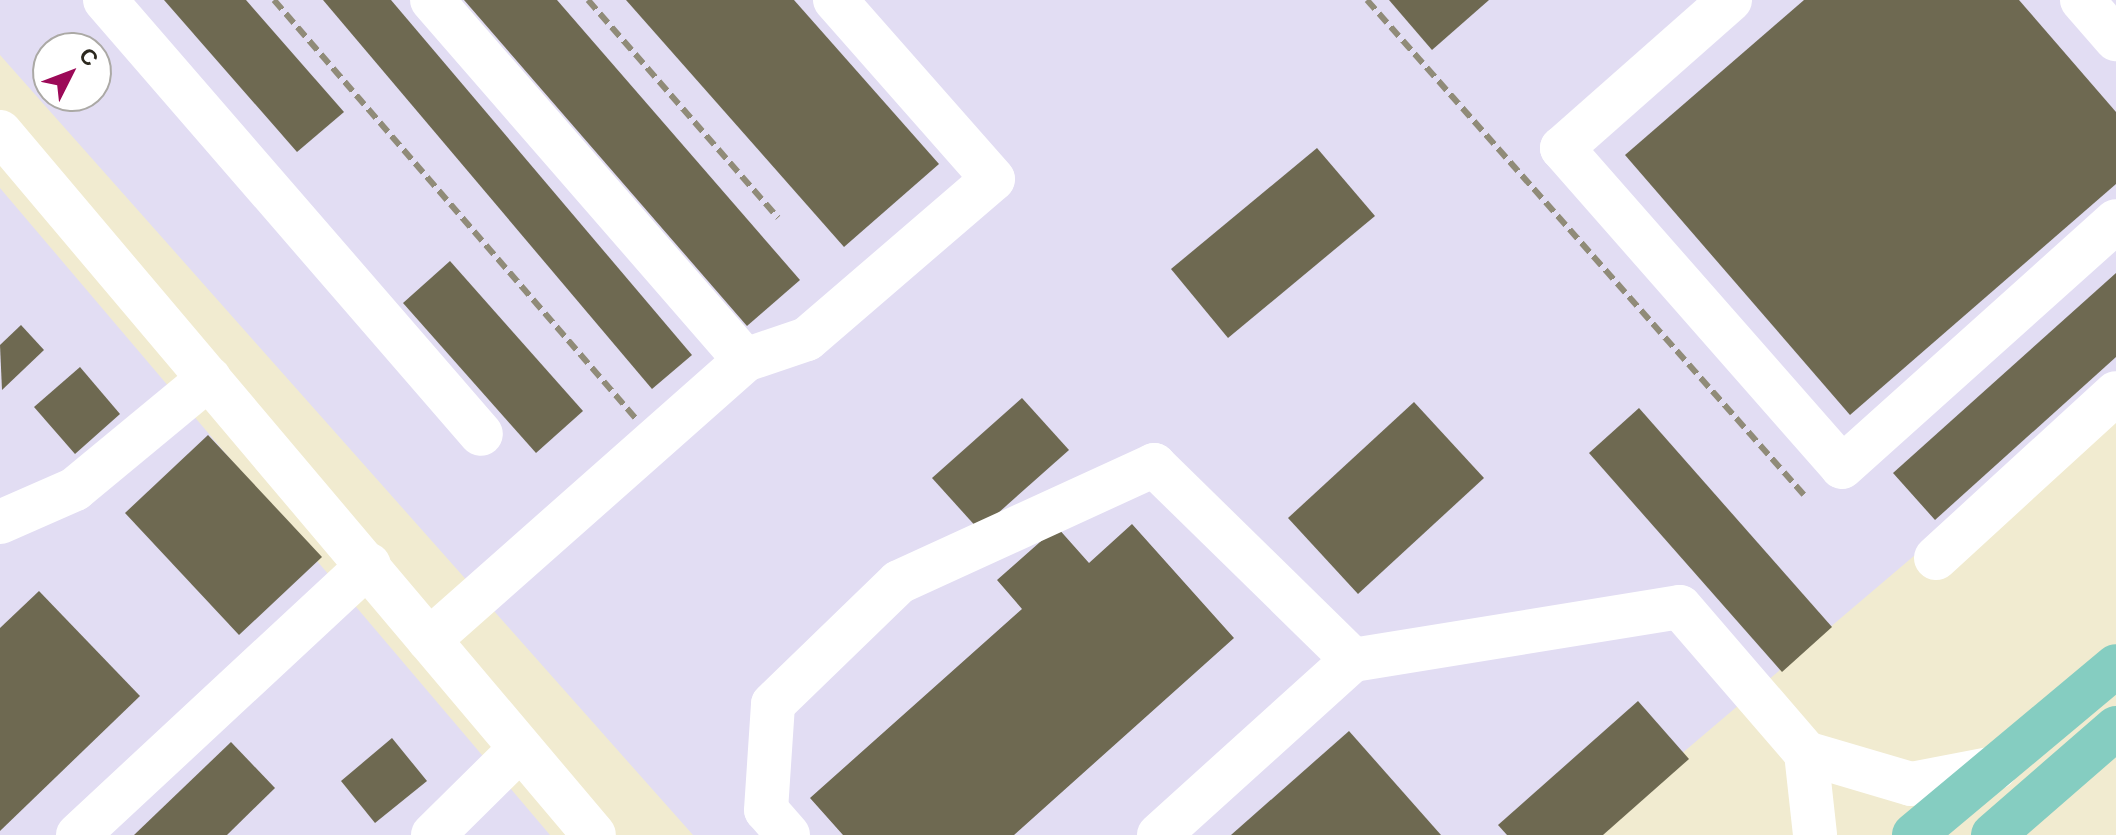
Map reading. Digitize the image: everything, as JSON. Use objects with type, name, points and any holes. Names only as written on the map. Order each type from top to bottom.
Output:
[{"type":"main road","points":[[1914,835],[2116,666]]},
{"type":"main road","points":[[1993,835],[2116,728]]},
{"type":"street","points":[[105,0],[481,434]]},
{"type":"street","points":[[432,0],[745,360]]},
{"type":"street","points":[[429,640],[745,360],[807,339],[993,179],[835,0]]},
{"type":"street","points":[[1730,0],[1562,148],[1842,467],[2116,221]]},
{"type":"street","points":[[2082,0],[2116,39]]},
{"type":"street","points":[[0,132],[369,565],[518,751],[594,835]]},
{"type":"street","points":[[0,522],[75,489],[209,378]]},
{"type":"street","points":[[1936,558],[2116,393]]},
{"type":"street","points":[[788,835],[766,810],[773,704],[899,582],[1154,465],[1353,660]]},
{"type":"street","points":[[78,835],[369,565]]},
{"type":"street","points":[[1159,835],[1353,660],[1680,607],[1806,753],[1911,784],[1995,768]]},
{"type":"street","points":[[433,835],[518,751]]},
{"type":"street","points":[[1806,753],[1815,835]]},
{"type":"shaded area","points":[[0,0],[2116,0],[2116,384],[1586,835],[693,835],[51,112],[112,112],[112,32],[32,32],[32,91],[0,55]]},
{"type":"shaded area","points":[[0,188],[550,835],[0,835]]},
{"type":"building","points":[[164,0],[246,0],[344,112],[297,152]]},
{"type":"building","points":[[323,0],[391,0],[692,355],[652,389]]},
{"type":"building","points":[[464,0],[557,0],[800,280],[747,326]]},
{"type":"building","points":[[626,0],[794,0],[939,164],[844,247]]},
{"type":"building","points":[[1389,0],[1489,0],[1432,50]]},
{"type":"building","points":[[1804,0],[2019,0],[2116,112],[2116,184],[1850,415],[1625,155]]},
{"type":"building","points":[[1317,148],[1375,216],[1228,338],[1171,269]]},
{"type":"building","points":[[450,261],[583,411],[536,453],[403,303]]},
{"type":"building","points":[[2116,273],[2116,357],[1935,520],[1893,473]]},
{"type":"building","points":[[21,325],[44,350],[2,390],[0,345]]},
{"type":"building","points":[[80,367],[120,414],[75,454],[34,407]]},
{"type":"building","points":[[1022,398],[1069,450],[979,530],[932,478]]},
{"type":"building","points":[[1414,402],[1484,478],[1358,594],[1288,518]]},
{"type":"building","points":[[1639,408],[1832,627],[1782,672],[1589,453]]},
{"type":"building","points":[[208,435],[322,557],[239,635],[125,513]]},
{"type":"building","points":[[1132,524],[1234,638],[1014,835],[843,835],[810,798],[1022,609],[997,580],[1057,527],[1089,563]]},
{"type":"building","points":[[39,591],[140,696],[0,831],[0,628]]},
{"type":"building","points":[[1638,701],[1689,759],[1603,835],[1507,835],[1498,825]]},
{"type":"building","points":[[1349,731],[1441,835],[1231,835]]},
{"type":"building","points":[[392,738],[427,781],[375,823],[341,781]]},
{"type":"building","points":[[231,742],[275,788],[227,835],[134,835]]},
{"type":"railway","points":[[274,0],[637,420]]},
{"type":"railway","points":[[588,0],[778,218]]},
{"type":"railway","points":[[1367,0],[1804,495]]}]
